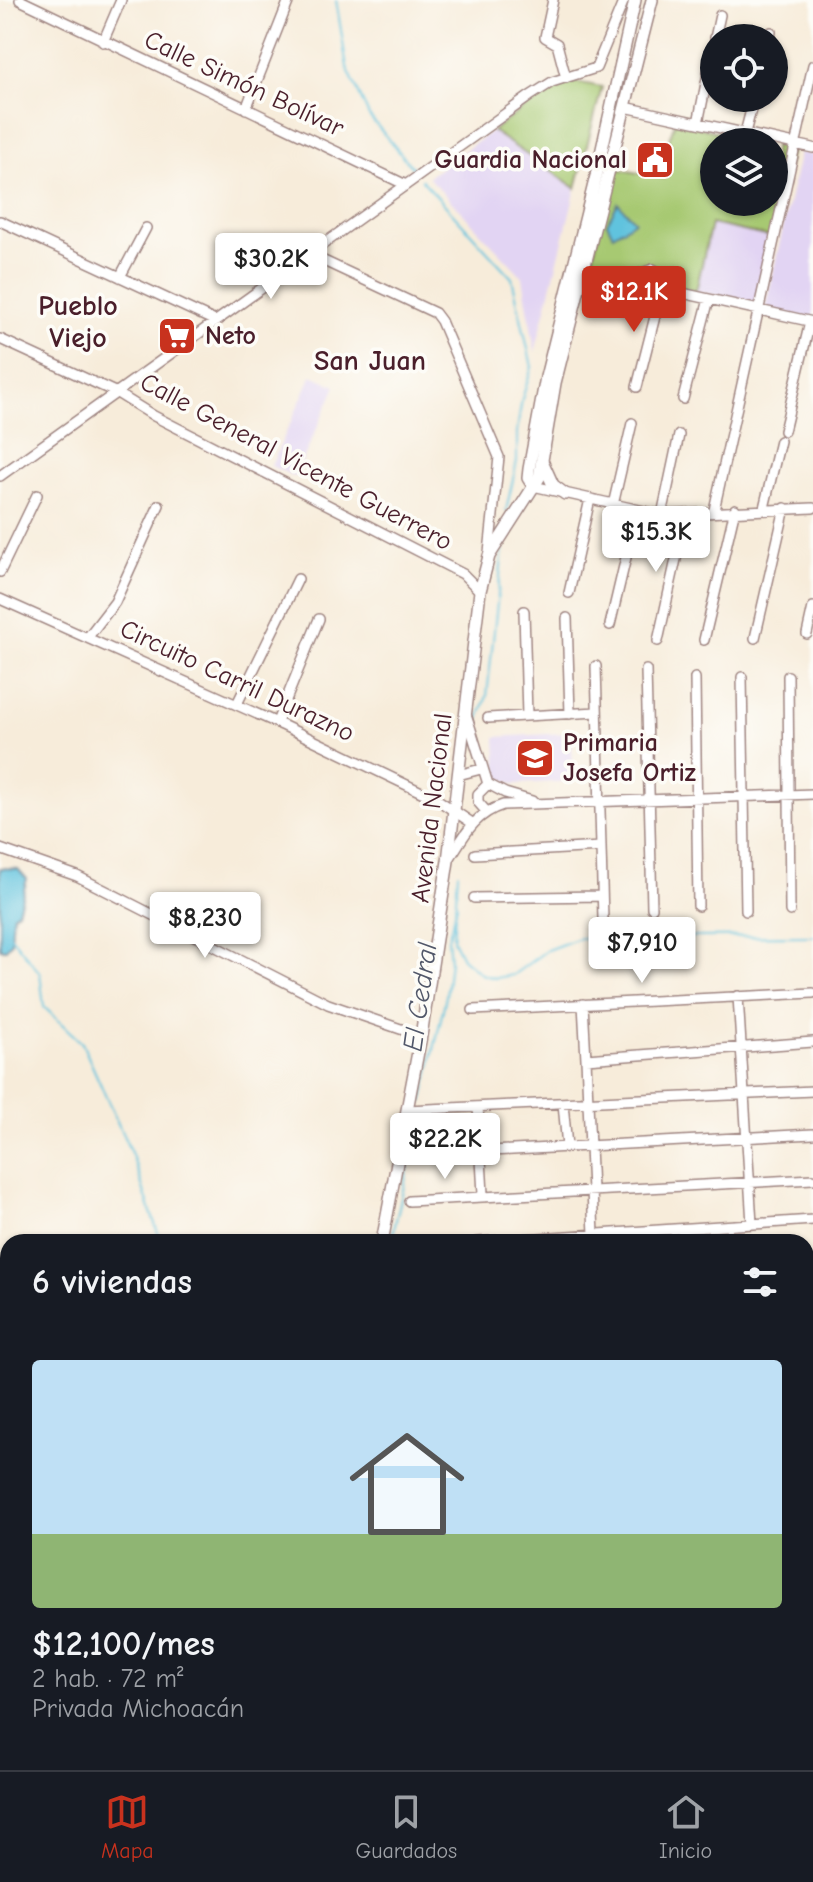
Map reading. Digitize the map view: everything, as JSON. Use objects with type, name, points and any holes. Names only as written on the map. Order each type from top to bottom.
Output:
[{"type":"main road","name":"Avenida Nacional","points":[[533,486],[529,469],[635,0]]},
{"type":"main road","name":"Avenida Nacional","points":[[384,1234],[421,1036],[448,861],[480,591],[489,556],[539,478],[576,270],[625,107],[652,0]]},
{"type":"main road","points":[[542,458],[553,485],[565,494]]},
{"type":"street","name":"Calle Simón Bolívar","points":[[20,0],[406,185]]},
{"type":"street","points":[[103,42],[121,0]]},
{"type":"street","points":[[246,109],[289,0]]},
{"type":"street","points":[[553,0],[545,37],[557,44],[566,78]]},
{"type":"street","points":[[0,476],[530,96],[552,82],[596,68],[624,0]]},
{"type":"street","points":[[718,24],[720,15]]},
{"type":"street","points":[[714,510],[813,65]]},
{"type":"street","points":[[625,107],[722,128]]},
{"type":"street","points":[[698,123],[700,112]]},
{"type":"street","points":[[788,142],[813,148]]},
{"type":"street","points":[[0,221],[215,321]]},
{"type":"street","points":[[120,277],[146,228]]},
{"type":"street","points":[[309,254],[435,313],[441,321],[499,457],[489,556]]},
{"type":"street","points":[[631,283],[639,274],[653,269],[667,277],[637,387]]},
{"type":"street","points":[[576,270],[812,322],[784,431]]},
{"type":"street","points":[[683,399],[709,299]]},
{"type":"street","name":"Calle General Vicente Guerrero","points":[[0,339],[117,393],[154,416],[463,574],[480,591]]},
{"type":"street","points":[[613,505],[632,423]]},
{"type":"street","points":[[662,515],[679,435]]},
{"type":"street","points":[[764,508],[780,441]]},
{"type":"street","points":[[533,486],[662,515],[735,509],[813,508]]},
{"type":"street","points":[[0,572],[37,495]]},
{"type":"street","points":[[569,593],[590,499]]},
{"type":"street","points":[[88,637],[123,587],[159,505]]},
{"type":"street","points":[[755,638],[785,508]]},
{"type":"street","points":[[704,640],[735,509]]},
{"type":"street","points":[[610,625],[637,511]]},
{"type":"street","points":[[658,641],[686,514]]},
{"type":"street","points":[[237,704],[298,579]]},
{"type":"street","name":"Circuito Carril Durazno","points":[[0,599],[277,722],[452,808],[472,823]]},
{"type":"street","points":[[807,634],[813,607]]},
{"type":"street","points":[[524,611],[527,716]]},
{"type":"street","points":[[567,618],[570,714]]},
{"type":"street","points":[[277,722],[319,619]]},
{"type":"street","points":[[596,666],[603,919]]},
{"type":"street","points":[[646,670],[652,908]]},
{"type":"street","points":[[788,676],[790,911]]},
{"type":"street","points":[[742,677],[746,911]]},
{"type":"street","points":[[695,678],[698,906]]},
{"type":"street","points":[[488,718],[597,712]]},
{"type":"street","points":[[466,714],[488,784],[505,793],[535,801]]},
{"type":"street","points":[[458,775],[481,769]]},
{"type":"street","points":[[485,810],[478,802],[478,794],[488,784]]},
{"type":"street","points":[[448,861],[472,823],[485,810],[535,801],[813,794]]},
{"type":"street","points":[[475,854],[601,847]]},
{"type":"street","points":[[0,849],[77,876],[328,1004],[421,1036]]},
{"type":"street","points":[[474,898],[602,896]]},
{"type":"street","points":[[473,1010],[813,993]]},
{"type":"street","points":[[738,996],[752,1224]]},
{"type":"street","points":[[583,1004],[594,1234],[813,1220]]},
{"type":"street","points":[[586,1059],[813,1042]]},
{"type":"street","points":[[407,1110],[813,1091]]},
{"type":"street","points":[[563,1103],[567,1147]]},
{"type":"street","points":[[478,1107],[483,1194]]},
{"type":"street","points":[[436,1154],[813,1134]]},
{"type":"street","points":[[409,1201],[483,1194],[813,1179]]},
{"type":"shaded area","points":[[492,131],[576,188],[535,352],[523,277],[428,177]]},
{"type":"shaded area","points":[[800,152],[813,155],[813,319],[765,309]]},
{"type":"shaded area","points":[[711,223],[771,237],[756,304],[696,291]]},
{"type":"shaded area","points":[[312,375],[336,386],[295,477],[271,466]]},
{"type":"shaded area","name":"Primaria Josefa Ortiz","points":[[571,733],[574,781],[514,784],[498,778],[496,737]]},
{"type":"green space","points":[[576,82],[602,87],[576,188],[492,131],[553,87]]},
{"type":"green space","points":[[675,122],[701,128],[700,216],[776,216],[771,237],[711,224],[696,291],[591,267],[613,168],[664,178],[671,146],[667,145]]},
{"type":"water","points":[[618,203],[635,221],[613,235],[607,223]]},
{"type":"water","points":[[0,868],[18,869],[27,879],[18,911],[13,914],[11,942],[6,949],[0,949]]},
{"type":"waterway","points":[[336,0],[347,67],[369,116],[416,172]]},
{"type":"waterway","points":[[422,180],[512,278],[532,367],[522,399],[517,431],[517,461],[506,511]]},
{"type":"waterway","points":[[478,721],[487,696],[503,548]]},
{"type":"waterway","points":[[458,873],[453,940],[462,958],[481,974],[495,978],[513,975],[547,950],[579,938],[813,936]]},
{"type":"waterway","name":"El Cedral","points":[[422,1103],[446,996],[450,961],[448,939],[457,905]]},
{"type":"waterway","points":[[9,934],[40,973],[44,1007],[82,1043],[132,1155],[158,1234]]},
{"type":"waterway","name":"El Cedral","points":[[393,1234],[420,1116]]},
{"type":"place","name":"Guardia Nacional","points":[[655,160]]},
{"type":"place","name":"Neto","points":[[177,336]]},
{"type":"place","name":"Primaria Josefa Ortiz","points":[[535,758]]},
{"type":"district","name":"Pueblo Viejo","points":[[78,322]]},
{"type":"district","name":"San Juan","points":[[370,361]]}]
